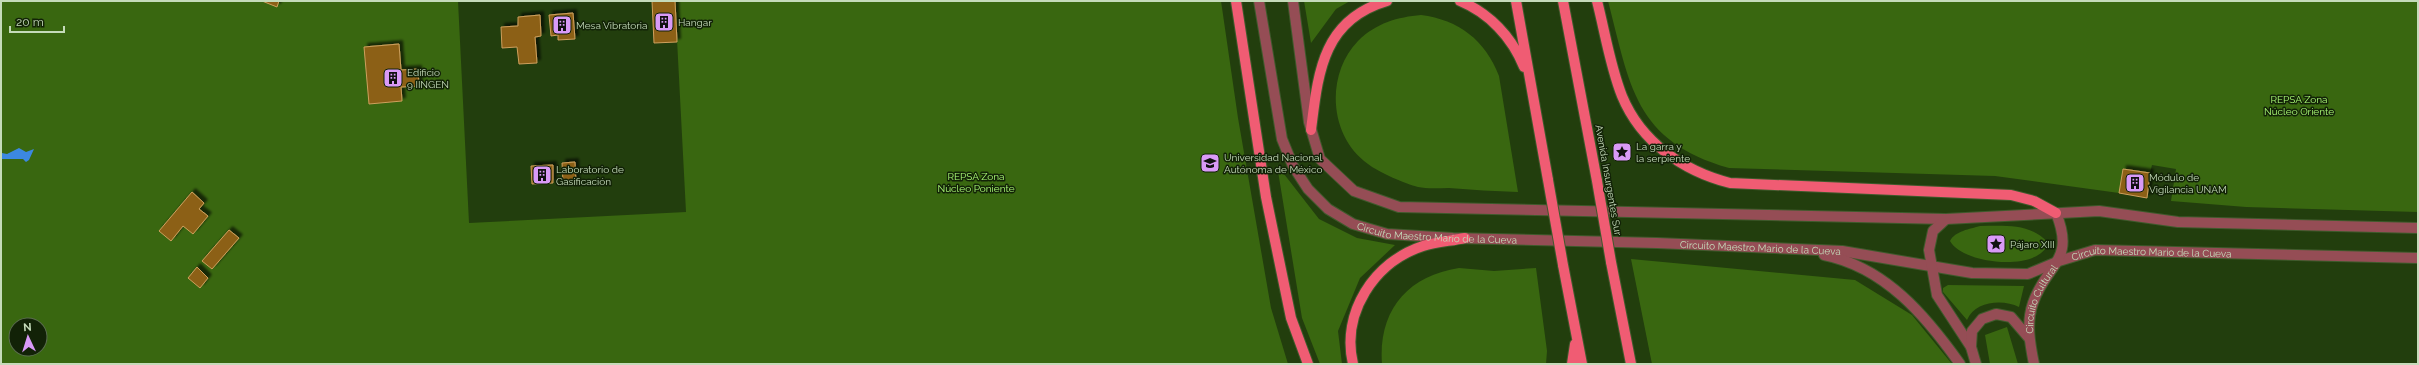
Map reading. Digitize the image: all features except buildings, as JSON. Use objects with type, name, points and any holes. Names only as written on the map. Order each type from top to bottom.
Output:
[{"type":"main road","points":[[1236,1],[1266,197],[1291,318],[1308,364]]},
{"type":"main road","points":[[1311,130],[1317,77],[1331,43],[1340,31],[1359,14],[1387,1]]},
{"type":"main road","points":[[1460,1],[1481,12],[1507,37],[1521,60],[1532,89]]},
{"type":"main road","points":[[1516,1],[1582,364]]},
{"type":"main road","name":"Avenida Insurgentes Sur","points":[[1563,1],[1631,364]]},
{"type":"main road","points":[[1597,1],[1618,85],[1632,116],[1654,142],[1677,161],[1696,172],[1730,183],[2011,195],[2034,201],[2056,213]]},
{"type":"main road","points":[[1353,364],[1350,337],[1355,312],[1368,286],[1377,276],[1410,252],[1435,243],[1465,238]]},
{"type":"main road","points":[[1572,364],[1576,336]]},
{"type":"street","name":"Circuito Maestro Mario de la Cueva","points":[[1259,1],[1282,139],[1293,166],[1308,189],[1328,209],[1353,224],[1387,234],[1842,251],[1972,273],[2028,274],[2059,261],[2095,250],[2418,258]]},
{"type":"street","points":[[1293,1],[1311,130],[1320,159],[1354,191],[1399,207],[1946,218],[2100,211],[2178,222],[2418,228]]},
{"type":"street","name":"Circuito Cultural","points":[[2034,364],[2029,338],[2030,317],[2035,296],[2059,261],[2063,245],[2062,229],[2056,213]]},
{"type":"street","points":[[1946,218],[1933,232],[1929,250],[1934,267],[1937,295],[1971,346],[1976,364]]},
{"type":"street","points":[[1794,249],[1835,257],[1870,272],[1901,293],[1928,320],[1960,364]]},
{"type":"street","points":[[1971,346],[1972,332],[1982,320],[1996,314],[2011,317],[2029,338]]},
{"type":"green space","name":"REPSA Zona Núcleo Poniente","points":[[1,1],[458,1],[469,223],[686,212],[675,1],[1221,1],[1238,118],[1271,308],[1288,364],[1,364]]},
{"type":"green space","points":[[1304,1],[1350,1],[1336,9],[1311,43]]},
{"type":"green space","name":"REPSA Zona Núcleo Oriente","points":[[1608,1],[2418,1],[2418,212],[2246,207],[2171,201],[2176,169],[2152,165],[2150,173],[2123,169],[2119,193],[1995,176],[1729,168],[1697,157],[1673,142],[1655,125],[1641,106],[1631,84],[1623,59]]},
{"type":"green space","points":[[1421,15],[1435,18],[1459,27],[1478,42],[1493,63],[1499,76],[1518,192],[1418,187],[1400,181],[1368,164],[1355,152],[1345,138],[1339,122],[1336,105],[1336,88],[1340,71],[1347,55],[1358,41],[1380,25],[1404,17]]},
{"type":"green space","points":[[1277,165],[1319,219],[1357,238],[1395,245],[1360,278],[1338,331],[1342,364],[1320,364],[1302,318]]},
{"type":"green space","points":[[1980,226],[2008,226],[2026,229],[2034,232],[2048,243],[2042,252],[2031,258],[2001,262],[1970,256],[1958,249],[1950,241],[1955,235],[1967,229]]},
{"type":"green space","points":[[1631,259],[1855,280],[1912,315],[1952,364],[1652,364]]},
{"type":"green space","points":[[1459,268],[1494,271],[1536,268],[1547,351],[1546,364],[1382,364],[1382,345],[1385,328],[1391,312],[1400,299],[1411,288],[1424,279],[1441,272]]},
{"type":"green space","points":[[1948,285],[2024,286],[2019,307],[2005,303],[1990,303],[1976,309],[1967,320],[1943,292],[1943,288]]},
{"type":"green space","points":[[2007,327],[2018,364],[1990,364],[1985,335]]},
{"type":"water","points":[[19,148],[26,152],[34,149],[29,160],[26,162],[23,159],[1,159],[2,153],[7,154]]},
{"type":"place","name":"Hangar","points":[[664,22]]},
{"type":"place","name":"Mesa Vibratoria","points":[[562,25]]},
{"type":"place","name":"Edificio 9 IINGEN","points":[[393,78]]},
{"type":"place","name":"La garra y la serpiente","points":[[1622,152]]},
{"type":"place","name":"Universidad Nacional Autónoma de México","points":[[1210,163]]},
{"type":"place","name":"Laboratorio de Gasificación","points":[[542,175]]},
{"type":"place","name":"Módulo de Vigilancia UNAM","points":[[2135,183]]},
{"type":"place","name":"Pájaro XIII","points":[[1996,244]]}]
